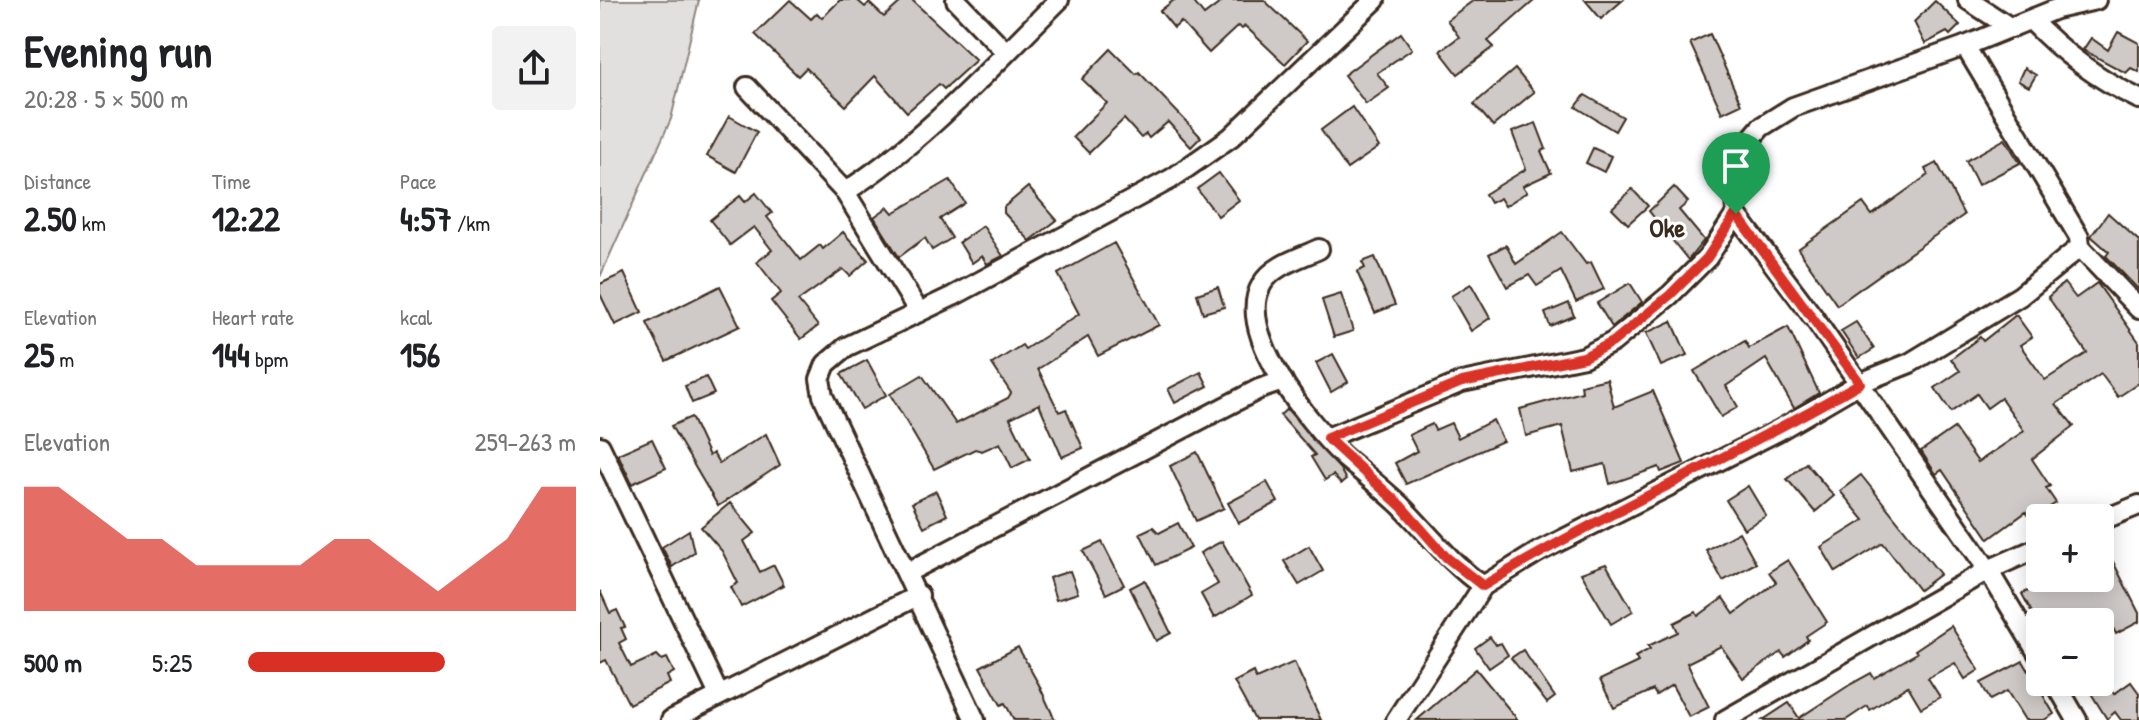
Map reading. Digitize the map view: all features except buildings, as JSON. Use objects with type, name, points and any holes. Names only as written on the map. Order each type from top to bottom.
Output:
[{"type":"street","points":[[956,0],[1006,52]]},
{"type":"street","points":[[845,192],[873,174],[963,99],[1059,0]]},
{"type":"street","points":[[975,720],[823,396],[820,379],[826,364],[846,347],[919,312],[1171,179],[1231,137],[1375,0]]},
{"type":"street","points":[[1968,0],[2011,28]]},
{"type":"street","points":[[2026,634],[1988,570],[1860,383],[1736,214],[1734,174],[1739,153],[1761,127],[1800,104],[1965,46],[2056,9],[2096,0]]},
{"type":"street","points":[[2031,20],[2086,69],[2139,99]]},
{"type":"street","points":[[1965,46],[2079,237],[2080,247],[2139,309]]},
{"type":"street","points":[[747,87],[845,192],[919,312]]},
{"type":"street","points":[[1327,438],[1462,382],[1584,357],[1613,342],[1670,295],[1707,258],[1736,214]]},
{"type":"street","points":[[1396,720],[1483,586],[1538,552],[1778,431],[1860,383],[1910,363],[2020,296],[2080,247]]},
{"type":"street","points":[[1319,249],[1280,266],[1262,283],[1256,301],[1257,327],[1269,359],[1327,438],[1401,506],[1446,557],[1483,586]]},
{"type":"street","points":[[908,572],[1259,389],[1283,381]]},
{"type":"street","points":[[600,446],[719,695]]},
{"type":"street","points":[[2114,515],[2139,505]]},
{"type":"street","points":[[1725,720],[1988,570],[2026,553]]},
{"type":"street","points":[[671,720],[919,595]]},
{"type":"street","points":[[2063,696],[2077,720]]},
{"type":"shaded area","points":[[600,0],[699,0],[671,119],[600,277]]},
{"type":"district","name":"Oke","points":[[1667,228]]},
{"type":"route","points":[[1736,214],[1860,383],[1778,431],[1538,552],[1483,586],[1446,557],[1401,506],[1327,438],[1462,382],[1584,357],[1613,342],[1670,295],[1707,258],[1736,214]]}]
